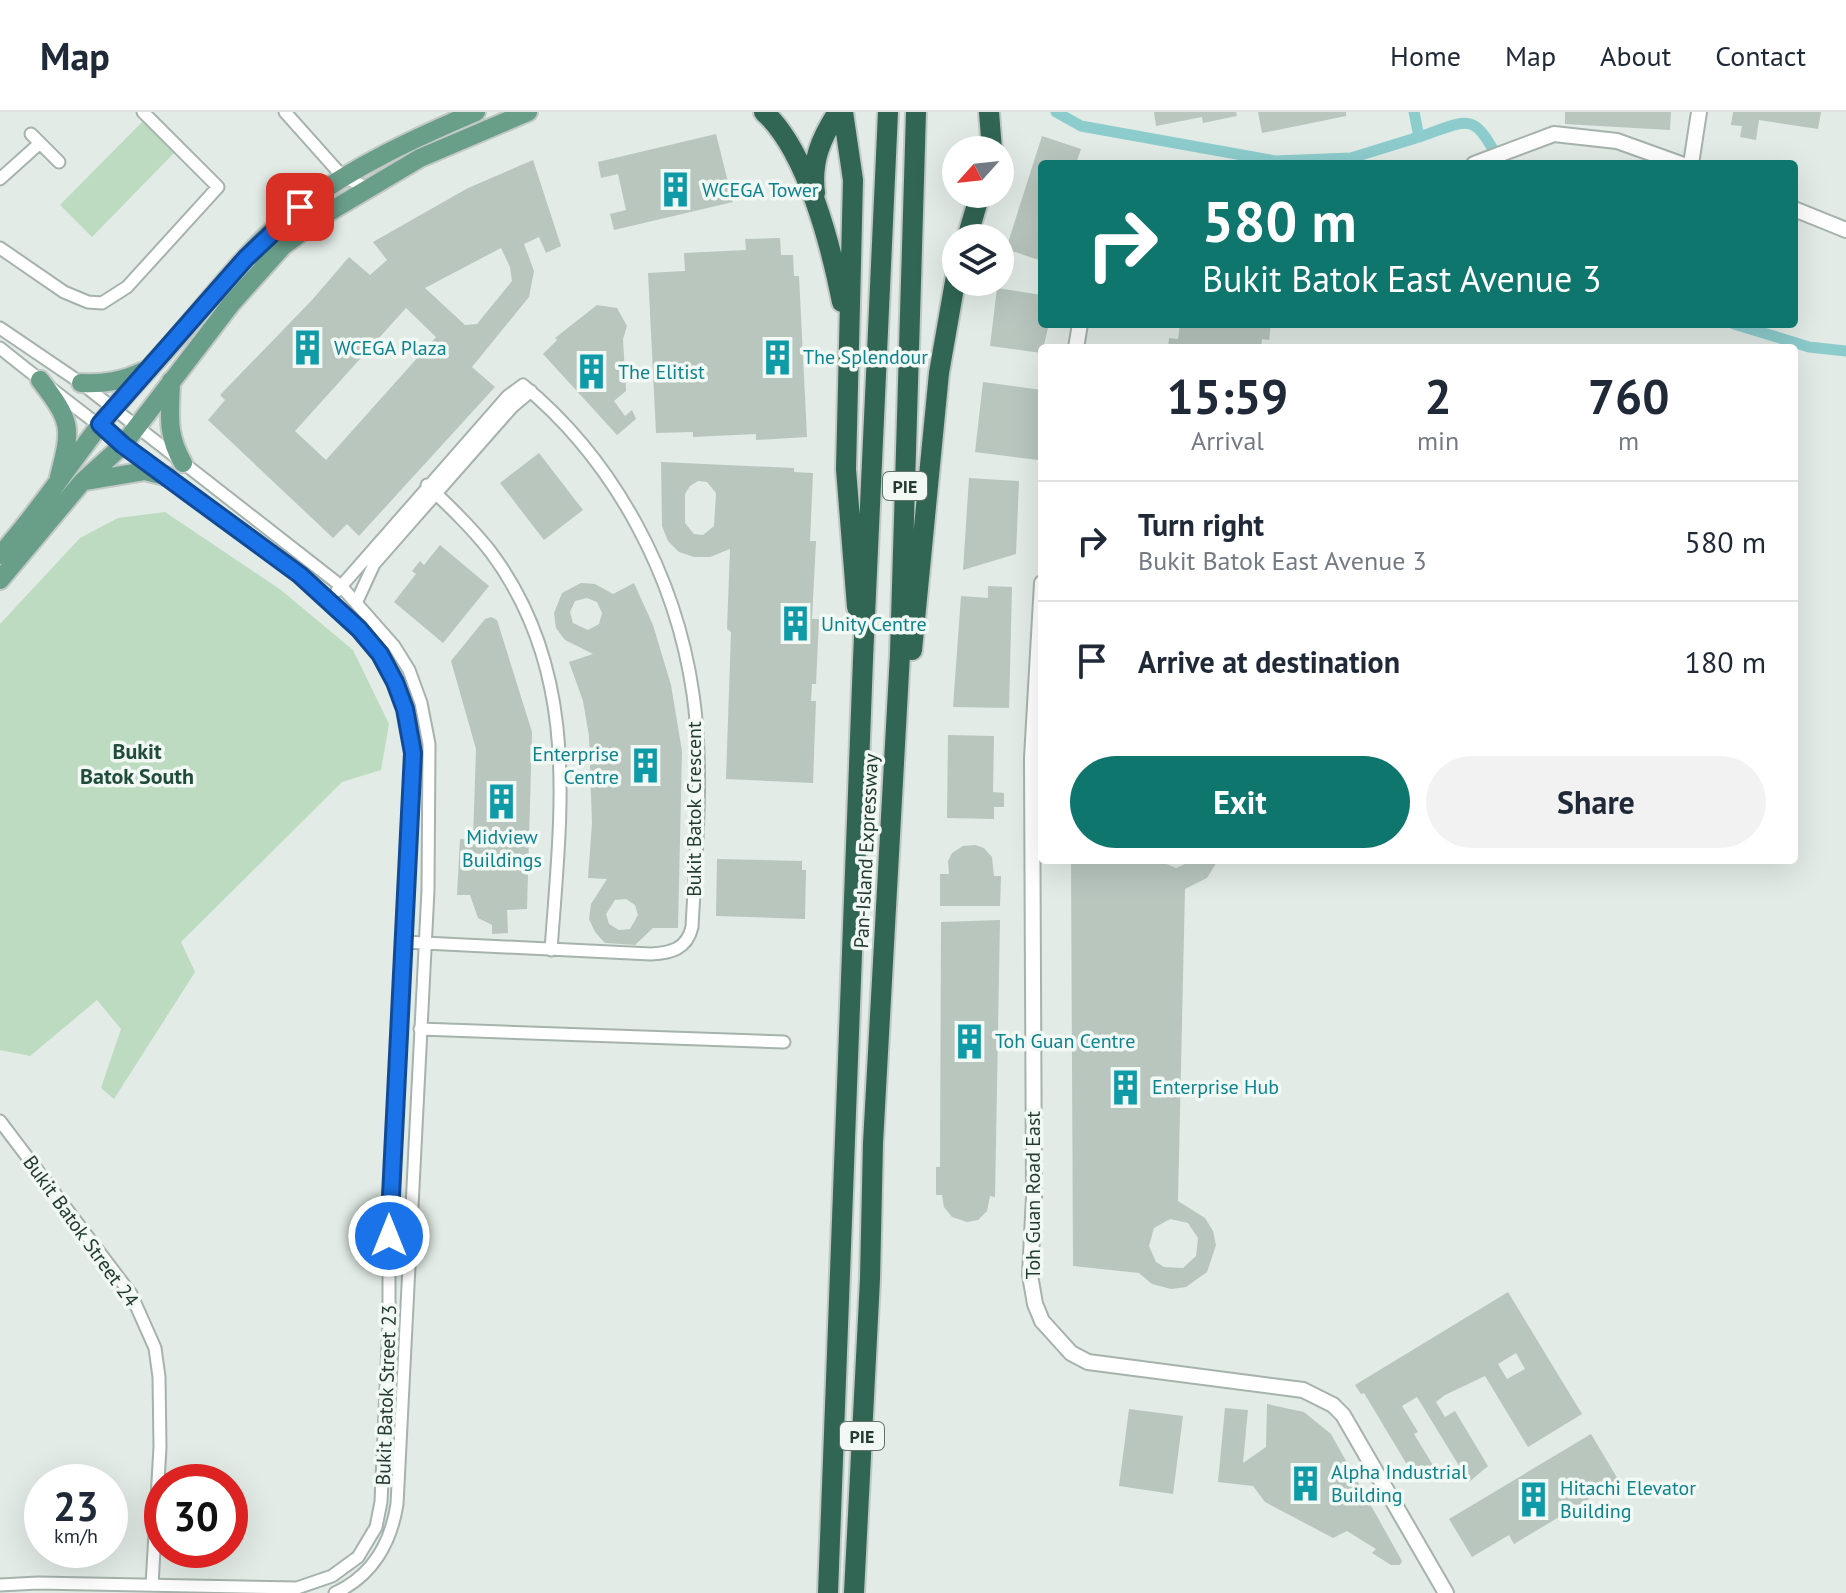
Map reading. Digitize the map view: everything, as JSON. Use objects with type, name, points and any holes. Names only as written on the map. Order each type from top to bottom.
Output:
[{"type":"highway","points":[[764,112],[782,132],[815,201],[837,278],[848,335]]},
{"type":"highway","points":[[815,201],[813,178],[819,145],[840,112]]},
{"type":"highway","points":[[840,112],[853,180],[846,469],[863,659]]},
{"type":"highway","name":"Pan-Island Expressway","points":[[826,1593],[830,1557],[863,659],[888,112]]},
{"type":"highway","name":"Pan-Island Expressway","points":[[854,1593],[870,1279],[873,1143],[894,797],[916,112]]},
{"type":"highway","points":[[992,136],[993,115]]},
{"type":"highway","points":[[894,797],[901,770],[939,373],[952,296]]},
{"type":"main road","points":[[0,555],[57,488],[100,424],[154,367],[221,285],[280,224],[343,177],[408,141],[476,112]]},
{"type":"main road","points":[[0,580],[82,482],[123,445],[231,304],[275,253],[368,188],[420,158],[494,118],[519,113]]},
{"type":"main road","points":[[81,383],[126,380],[154,367]]},
{"type":"main road","points":[[40,380],[64,411],[69,437],[57,488]]},
{"type":"main road","points":[[171,381],[171,443],[183,463]]},
{"type":"main road","points":[[82,482],[145,471],[169,477]]},
{"type":"street","points":[[0,248],[64,292],[88,302],[110,300],[127,287],[218,187],[143,112]]},
{"type":"street","points":[[285,112],[343,177],[368,188]]},
{"type":"street","points":[[1692,160],[1699,112]]},
{"type":"street","points":[[31,134],[59,162]]},
{"type":"street","points":[[1485,160],[1554,134],[1598,137],[1669,160]]},
{"type":"street","points":[[0,179],[40,143]]},
{"type":"street","points":[[1798,211],[1846,230]]},
{"type":"street","name":"Bukit Batok Street 23","points":[[0,328],[81,383],[341,586],[381,628],[409,670],[425,717],[429,744],[425,943],[397,1504],[382,1552],[361,1577],[335,1593]]},
{"type":"street","name":"Bukit Batok Street 23","points":[[0,348],[123,445],[329,599],[380,654],[400,694],[413,753],[389,1205],[389,1322],[381,1502],[376,1527],[366,1548],[350,1565],[312,1585],[293,1588],[0,1585]]},
{"type":"street","name":"Bukit Batok Crescent","points":[[329,599],[431,489],[531,391],[560,416],[588,451],[644,538],[668,596],[684,647],[697,739],[692,916],[687,941],[678,949],[658,954],[404,942]]},
{"type":"street","points":[[431,489],[490,551],[512,585],[535,631],[553,692],[562,807],[551,950]]},
{"type":"street","name":"Bukit Batok Crescent","points":[[357,601],[374,564],[431,489]]},
{"type":"street","name":"Toh Guan Road East","points":[[1038,653],[1032,758],[1034,1197],[1030,1275],[1035,1304],[1042,1321],[1071,1353],[1088,1362],[1303,1390],[1333,1405],[1343,1415],[1446,1593]]},
{"type":"street","points":[[420,1029],[784,1042]]},
{"type":"street","name":"Bukit Batok Street 24","points":[[0,1121],[131,1294],[155,1348],[159,1377],[160,1447],[152,1585]]},
{"type":"green space","points":[[143,121],[175,152],[92,237],[60,205]]},
{"type":"green space","points":[[165,512],[281,590],[353,650],[389,724],[381,770],[342,782],[181,942],[195,972],[114,1099],[101,1088],[121,1029],[97,1000],[30,1056],[0,1050],[0,624],[80,538],[118,518]]},
{"type":"building","points":[[1154,112],[1236,112],[1237,116],[1203,123],[1202,117],[1156,126]]},
{"type":"building","points":[[1258,112],[1346,112],[1346,116],[1262,133]]},
{"type":"building","points":[[1565,112],[1671,112],[1670,130],[1565,124]]},
{"type":"building","points":[[1733,112],[1821,112],[1818,129],[1759,120],[1756,140],[1740,137],[1742,126],[1731,125]]},
{"type":"building","name":"WCEGA Tower","points":[[716,134],[733,202],[614,230],[610,214],[626,210],[618,174],[601,178],[598,162]]},
{"type":"building","points":[[1042,136],[1081,149],[1077,160],[1038,160],[1038,260],[1014,252],[1014,224]]},
{"type":"building","name":"WCEGA Plaza","points":[[533,160],[561,246],[546,253],[539,237],[524,244],[534,271],[529,297],[472,367],[495,387],[359,536],[347,524],[333,538],[208,420],[225,400],[220,395],[349,257],[370,275],[387,260],[373,242],[468,188]],"holes":[[[501,248],[510,267],[512,281],[477,324],[465,325],[425,288]],[[406,308],[436,337],[326,460],[295,431]]]},
{"type":"building","points":[[780,238],[781,255],[793,255],[794,276],[799,276],[807,437],[756,440],[756,434],[693,437],[693,432],[656,433],[648,273],[685,271],[684,253],[746,250],[745,239]]},
{"type":"building","points":[[1014,291],[1038,294],[1038,328],[1048,328],[1044,344],[1038,344],[1038,352],[990,346],[996,296],[1014,296]]},
{"type":"building","name":"The Elitist","points":[[597,305],[617,308],[627,326],[623,339],[626,391],[614,401],[625,416],[632,410],[636,419],[617,435],[543,354],[557,340],[555,338]]},
{"type":"building","points":[[1179,328],[1270,328],[1269,340],[1262,339],[1261,344],[1168,344],[1169,338],[1178,339]]},
{"type":"building","points":[[983,382],[1038,389],[1038,460],[975,452]]},
{"type":"building","points":[[539,453],[583,510],[544,540],[500,483]]},
{"type":"building","name":"Unity Centre","points":[[661,462],[794,468],[794,472],[813,473],[810,541],[816,541],[812,619],[819,619],[816,684],[812,684],[811,701],[816,701],[813,783],[726,779],[731,632],[727,629],[730,549],[710,557],[694,557],[679,552],[668,541],[662,526]],"holes":[[[698,481],[707,482],[716,493],[714,526],[703,535],[694,534],[685,523],[685,494]]]},
{"type":"building","points":[[969,478],[1019,481],[1016,554],[963,570]]},
{"type":"building","points":[[440,545],[489,586],[443,643],[394,602],[416,574],[412,571],[420,561],[424,565]]},
{"type":"building","name":"Enterprise Centre","points":[[581,583],[595,584],[613,594],[634,583],[653,625],[671,685],[682,751],[678,928],[653,928],[635,945],[605,943],[589,919],[591,904],[607,879],[588,878],[592,823],[589,736],[583,701],[569,662],[593,654],[565,640],[556,628],[554,613],[562,593]],"holes":[[[587,598],[597,602],[602,613],[599,624],[588,630],[573,623],[570,612],[575,601]],[[626,899],[635,905],[638,915],[630,929],[619,930],[609,924],[606,914],[615,900]]]},
{"type":"building","points":[[988,586],[1012,587],[1009,708],[953,707],[961,596],[988,598]]},
{"type":"building","name":"Midview Buildings","points":[[491,617],[497,620],[532,732],[527,909],[507,910],[508,933],[492,934],[492,925],[478,918],[470,895],[457,895],[460,839],[473,840],[476,749],[451,661],[485,619]]},
{"type":"building","points":[[948,735],[994,736],[993,792],[1004,793],[1004,807],[994,807],[994,819],[947,818]]},
{"type":"building","points":[[963,846],[984,848],[992,857],[994,876],[1001,876],[1000,906],[940,906],[940,874],[949,874],[948,861],[952,853]]},
{"type":"building","points":[[717,859],[802,861],[802,870],[806,870],[805,919],[716,916]]},
{"type":"building","name":"Enterprise Hub","points":[[1071,864],[1166,864],[1176,868],[1185,864],[1216,864],[1207,878],[1185,889],[1178,1201],[1205,1218],[1213,1231],[1216,1245],[1207,1272],[1186,1287],[1171,1289],[1152,1284],[1139,1273],[1073,1266]],"holes":[[[1170,1219],[1188,1223],[1198,1238],[1196,1256],[1183,1268],[1164,1267],[1156,1262],[1149,1246],[1154,1228]]]},
{"type":"building","name":"Toh Guan Centre","points":[[1000,920],[995,1197],[990,1196],[987,1211],[978,1220],[967,1222],[952,1217],[944,1207],[942,1195],[936,1195],[936,1167],[940,1167],[941,922]]},
{"type":"building","points":[[1508,1292],[1582,1414],[1528,1447],[1485,1376],[1445,1395],[1436,1402],[1445,1417],[1455,1411],[1488,1466],[1469,1482],[1417,1397],[1402,1406],[1434,1467],[1415,1478],[1364,1393],[1361,1394],[1355,1385]],"holes":[[[1516,1353],[1525,1369],[1507,1379],[1498,1364]]]},
{"type":"building","name":"Alpha Industrial Building","points":[[1267,1404],[1304,1412],[1331,1434],[1402,1561],[1400,1565],[1391,1565],[1372,1553],[1376,1549],[1347,1531],[1333,1538],[1265,1502],[1253,1486],[1218,1482],[1225,1408],[1248,1410],[1243,1463],[1266,1447]]},
{"type":"building","points":[[1129,1409],[1183,1416],[1173,1494],[1119,1486]]},
{"type":"building","name":"Hitachi Elevator Building","points":[[1591,1434],[1619,1481],[1514,1544],[1509,1535],[1472,1557],[1449,1519]]},
{"type":"waterway","points":[[1056,112],[1081,126],[1269,160]]},
{"type":"waterway","points":[[1414,112],[1419,137],[1461,123],[1470,124],[1484,135],[1499,160]]},
{"type":"waterway","points":[[1300,160],[1351,158],[1419,137]]},
{"type":"waterway","points":[[1747,328],[1809,347],[1846,351]]},
{"type":"place","name":"WCEGA Tower","points":[[676,190]]},
{"type":"place","name":"WCEGA Plaza","points":[[308,348]]},
{"type":"place","name":"The Splendour","points":[[777,357]]},
{"type":"place","name":"The Elitist","points":[[592,372]]},
{"type":"place","name":"Unity Centre","points":[[795,624]]},
{"type":"place","name":"Enterprise Centre","points":[[645,765]]},
{"type":"place","name":"Midview Buildings","points":[[502,802]]},
{"type":"place","name":"Toh Guan Centre","points":[[969,1041]]},
{"type":"place","name":"Enterprise Hub","points":[[1126,1087]]},
{"type":"place","name":"Alpha Industrial Building","points":[[1305,1483]]},
{"type":"place","name":"Hitachi Elevator Building","points":[[1534,1500]]},
{"type":"district","name":"Bukit Batok South","points":[[137,764]]},
{"type":"route","points":[[300,207],[221,285],[154,367],[100,424],[123,445],[329,599],[380,654],[405,709],[413,753],[389,1236]]}]
